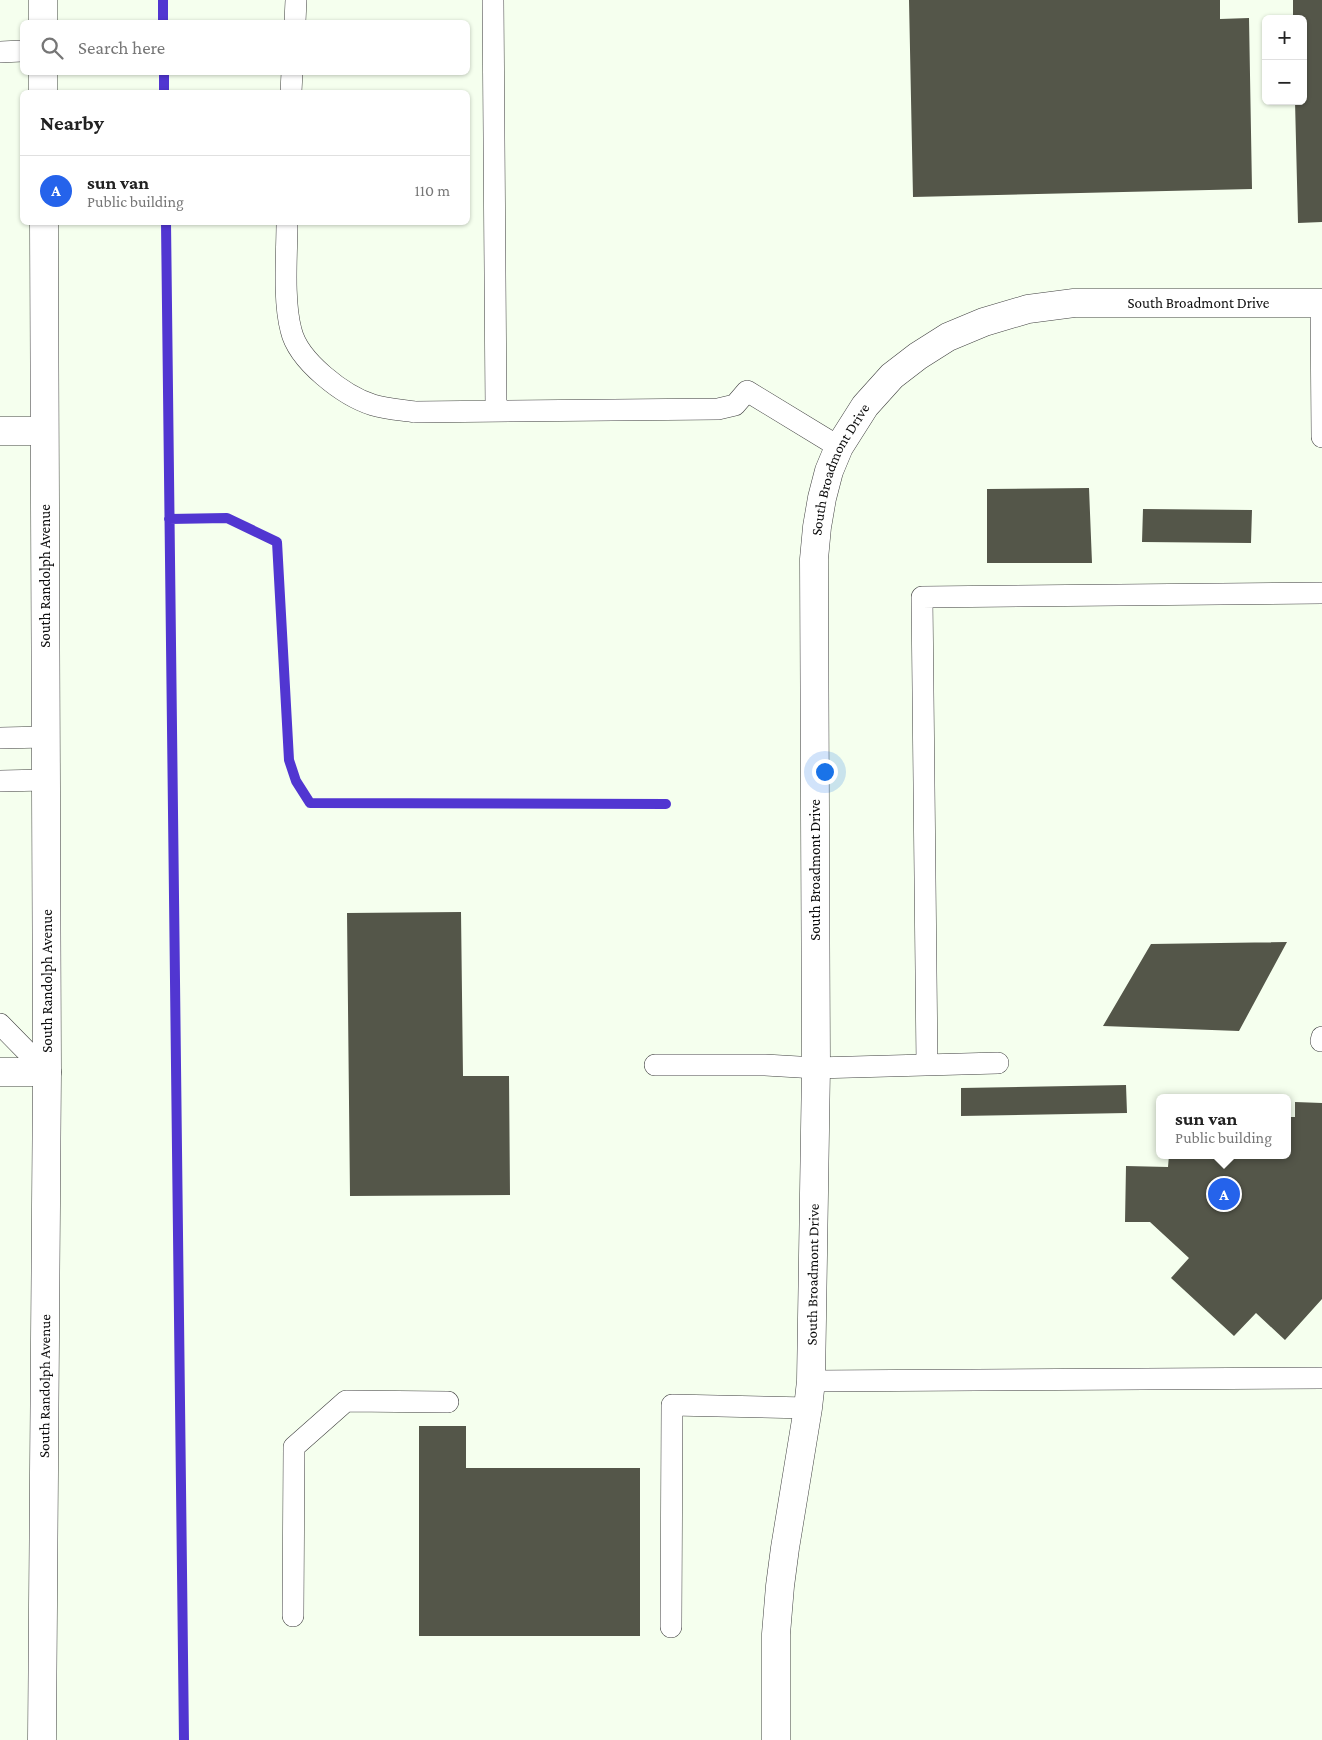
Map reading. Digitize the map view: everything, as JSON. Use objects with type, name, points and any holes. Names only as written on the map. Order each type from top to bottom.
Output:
[{"type":"street","points":[[43,0],[43,20]]},
{"type":"street","points":[[43,75],[43,90]]},
{"type":"street","name":"South Randolph Avenue","points":[[42,1740],[47,1072],[44,225]]},
{"type":"street","name":"South Broadmont Drive","points":[[776,1740],[776,1634],[780,1586],[810,1394],[816,1068],[814,559],[816,527],[829,471],[839,447],[865,406],[892,376],[918,356],[948,337],[984,322],[1028,309],[1074,303],[1322,303]]},
{"type":"street","points":[[0,431],[44,431]]},
{"type":"street","points":[[0,1072],[47,1072]]},
{"type":"lane","points":[[295,20],[296,0]]},
{"type":"lane","points":[[493,0],[496,410]]},
{"type":"lane","points":[[0,52],[20,51]]},
{"type":"lane","points":[[291,90],[292,75]]},
{"type":"lane","points":[[288,225],[287,312],[291,332],[303,353],[320,372],[343,391],[374,405],[415,412],[718,409],[736,405],[747,391],[839,447]]},
{"type":"lane","points":[[1322,303],[1322,437]]},
{"type":"lane","points":[[927,1065],[922,597],[1322,593]]},
{"type":"lane","points":[[0,738],[46,737]]},
{"type":"lane","points":[[0,781],[46,780]]},
{"type":"lane","points":[[0,1024],[47,1072]]},
{"type":"lane","points":[[655,1065],[765,1065],[816,1068],[998,1063]]},
{"type":"lane","points":[[671,1626],[672,1405],[810,1394],[1319,1374]]},
{"type":"lane","points":[[293,1616],[294,1447],[346,1401],[448,1402]]},
{"type":"building","points":[[909,0],[1220,0],[1220,19],[1249,18],[1252,189],[913,197]]},
{"type":"building","points":[[1293,0],[1322,0],[1322,222],[1298,223],[1295,105],[1307,105],[1307,15],[1293,15]]},
{"type":"building","points":[[1089,488],[1092,563],[987,563],[987,489]]},
{"type":"building","points":[[1143,509],[1252,510],[1251,543],[1142,542]]},
{"type":"building","points":[[461,912],[463,1076],[509,1076],[510,1195],[350,1196],[347,913]]},
{"type":"building","points":[[1287,942],[1239,1031],[1103,1026],[1151,944]]},
{"type":"building","points":[[1126,1085],[1127,1113],[961,1116],[961,1088]]},
{"type":"building","points":[[1295,1102],[1322,1103],[1322,1299],[1285,1340],[1256,1313],[1234,1336],[1171,1278],[1189,1258],[1150,1222],[1125,1222],[1126,1166],[1168,1167],[1169,1159],[1291,1159],[1291,1117],[1295,1117]]},
{"type":"building","points":[[419,1426],[466,1426],[466,1468],[640,1468],[640,1636],[419,1636]]},
{"type":"waterway","points":[[163,0],[163,20]]},
{"type":"waterway","points":[[164,75],[164,90]]},
{"type":"waterway","points":[[166,225],[184,1740]]},
{"type":"waterway","points":[[169,519],[227,518],[277,542],[289,760],[296,781],[310,803],[666,804]]},
{"type":"place","name":"sun van","points":[[1224,1194]]}]
